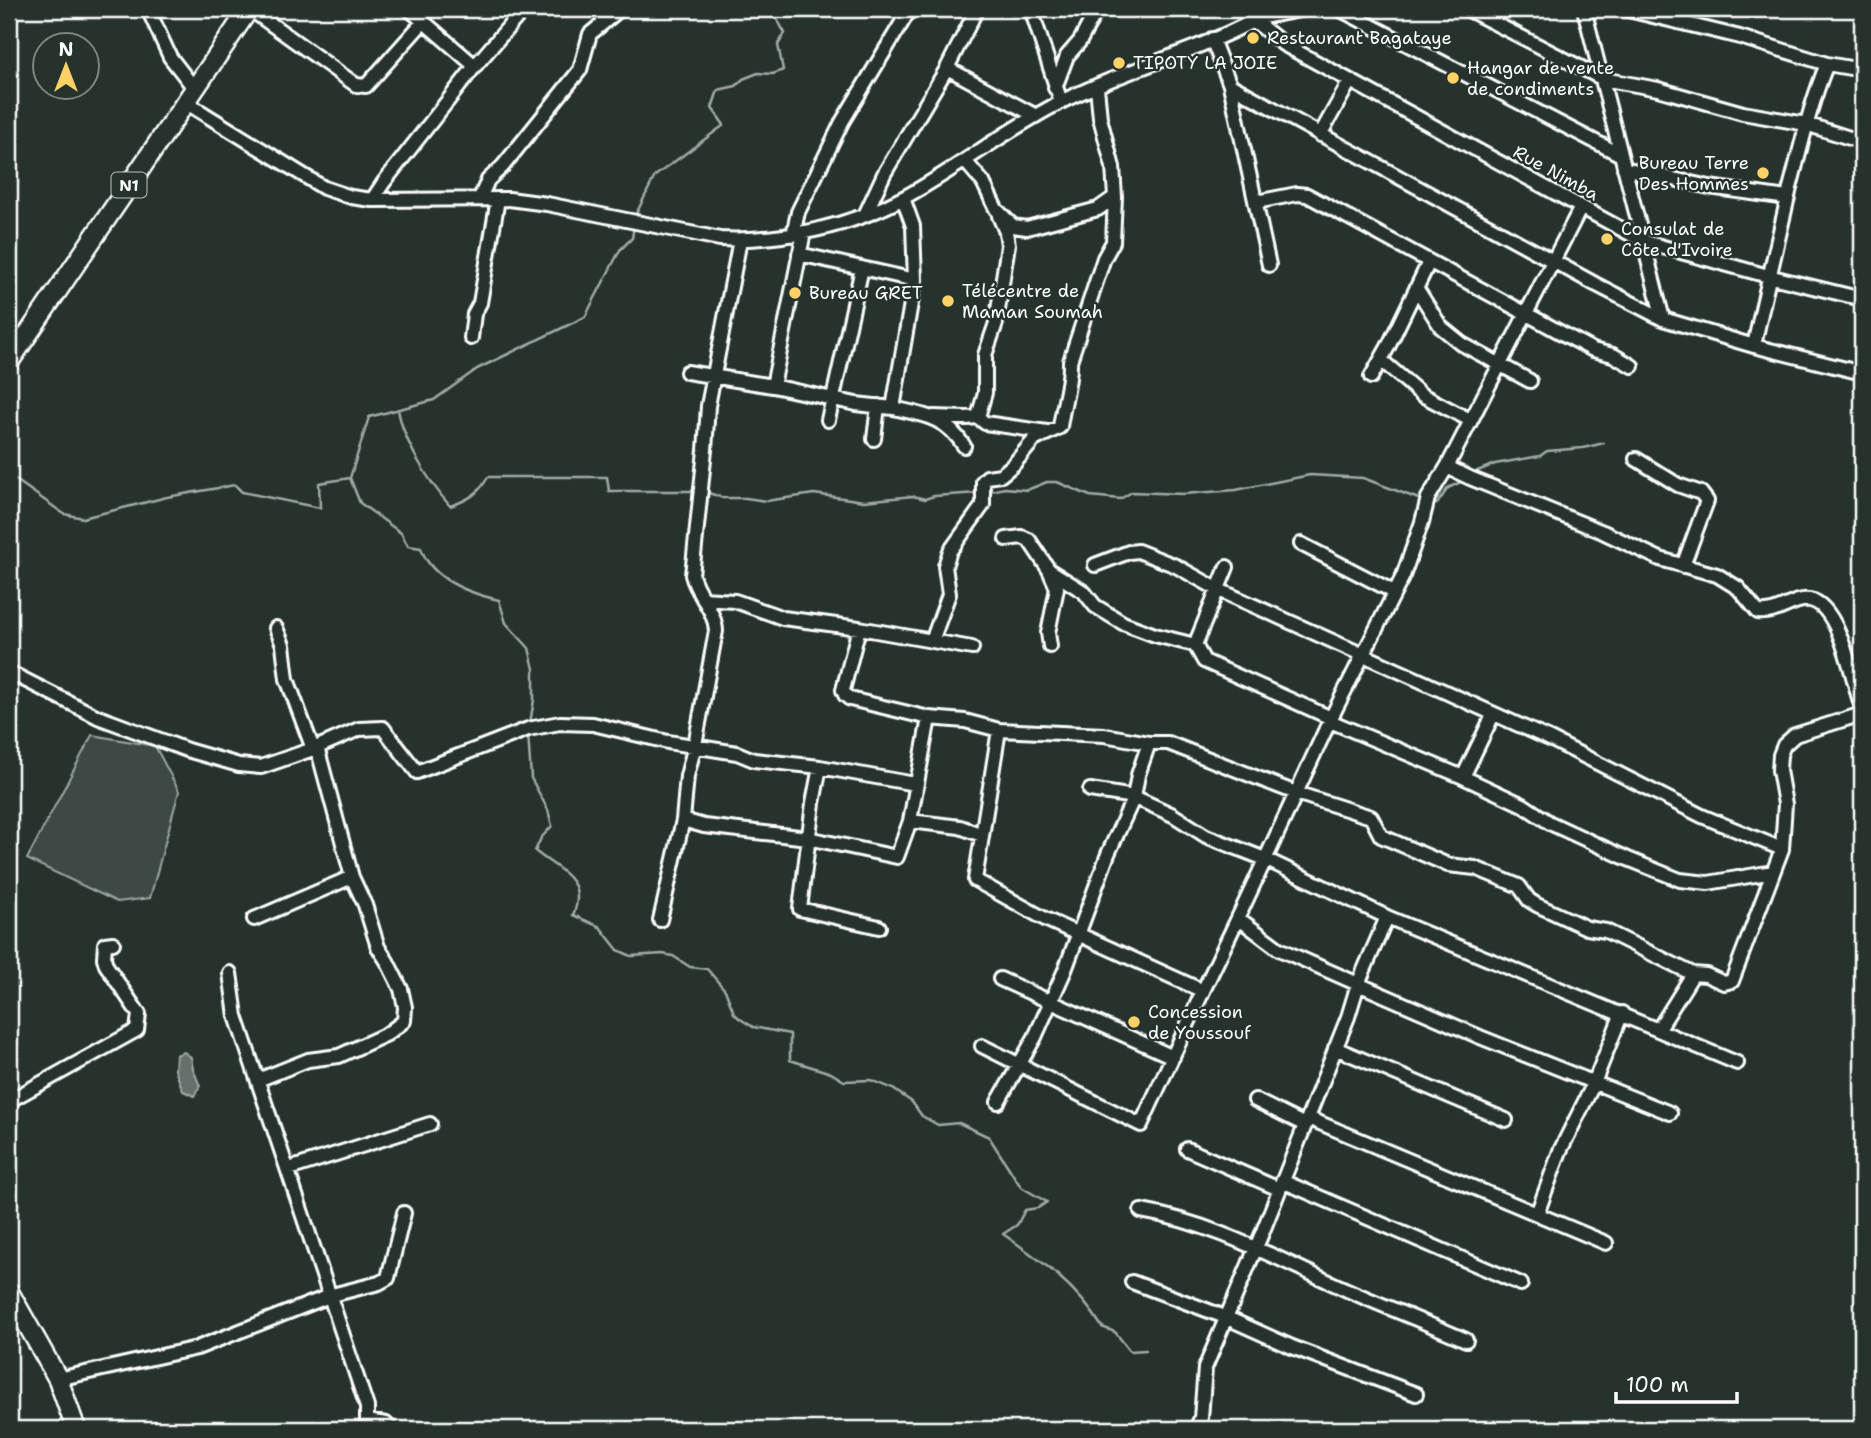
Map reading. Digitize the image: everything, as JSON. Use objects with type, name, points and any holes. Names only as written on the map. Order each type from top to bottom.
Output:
[{"type":"highway","name":"N1","points":[[9,362],[250,9]]},
{"type":"highway","points":[[9,1292],[58,1379],[76,1429]]},
{"type":"street","points":[[148,9],[189,95],[324,188],[351,197],[373,200],[480,198],[547,204],[720,239],[740,240],[798,233],[865,215],[903,198],[1061,102],[1257,18],[1305,9]]},
{"type":"street","points":[[250,9],[356,85],[366,86],[424,21]]},
{"type":"street","points":[[373,200],[384,182],[475,66],[524,9]]},
{"type":"street","points":[[480,198],[488,180],[503,166],[580,70],[590,34],[620,9]]},
{"type":"street","points":[[773,386],[799,254],[798,212],[842,122],[909,9]]},
{"type":"street","points":[[865,215],[884,174],[947,68],[977,9]]},
{"type":"street","points":[[1031,9],[1061,102]]},
{"type":"street","points":[[1055,88],[1068,56],[1080,41],[1097,9]]},
{"type":"street","points":[[1339,9],[1621,155]]},
{"type":"street","points":[[1467,9],[1603,79],[1658,89],[1743,113],[1806,124],[1862,142]]},
{"type":"street","points":[[1584,9],[1663,319]]},
{"type":"street","points":[[1624,9],[1740,37],[1826,64],[1862,70]]},
{"type":"street","points":[[412,10],[475,66]]},
{"type":"street","name":"Rue Nimba","points":[[1257,18],[1283,44],[1645,242],[1862,299]]},
{"type":"street","points":[[1212,39],[1230,85],[1269,265]]},
{"type":"street","points":[[1754,346],[1768,276],[1806,124],[1826,64]]},
{"type":"street","points":[[947,68],[1036,116]]},
{"type":"street","points":[[1320,135],[1350,81]]},
{"type":"street","points":[[1230,85],[1663,319],[1754,346],[1862,373]]},
{"type":"street","points":[[932,641],[949,594],[945,566],[950,551],[983,505],[983,481],[987,477],[1002,475],[1034,440],[1060,427],[1064,399],[1071,378],[1070,361],[1104,258],[1113,243],[1113,167],[1100,118],[1097,87]]},
{"type":"street","points":[[965,161],[983,182],[1006,232],[1008,245],[996,323],[985,355],[985,393],[978,416]]},
{"type":"street","points":[[1625,168],[1709,187],[1788,198]]},
{"type":"street","points":[[1256,202],[1297,194],[1307,195],[1592,350],[1613,355],[1632,366]]},
{"type":"street","points":[[996,209],[1013,226],[1027,228],[1098,209],[1115,197]]},
{"type":"street","points":[[893,408],[915,280],[913,226],[903,198]]},
{"type":"street","points":[[471,338],[474,314],[480,303],[498,199]]},
{"type":"street","points":[[982,1046],[1141,1125],[1330,720],[1403,576],[1427,502],[1581,207]]},
{"type":"street","points":[[660,920],[683,820],[687,776],[716,631],[713,614],[695,586],[692,575],[708,406],[740,240]]},
{"type":"street","points":[[799,254],[915,280]]},
{"type":"street","points":[[1371,377],[1429,262]]},
{"type":"street","points":[[828,420],[862,268]]},
{"type":"street","points":[[1417,289],[1441,327],[1462,344],[1530,381]]},
{"type":"street","points":[[1381,360],[1422,395],[1470,420]]},
{"type":"street","points":[[687,372],[933,416],[978,416]]},
{"type":"street","points":[[874,439],[878,406]]},
{"type":"street","points":[[933,416],[955,431],[964,446]]},
{"type":"street","points":[[978,416],[985,423],[1050,432]]},
{"type":"street","points":[[1636,459],[1678,485],[1701,493],[1707,501],[1683,566]]},
{"type":"street","points":[[1447,467],[1603,532],[1660,559],[1717,575],[1738,588],[1758,612],[1767,614],[1803,600],[1812,600],[1821,605],[1839,633],[1862,708]]},
{"type":"street","points":[[1006,539],[1022,537],[1029,540],[1049,570],[1056,588],[1048,633],[1050,646]]},
{"type":"street","points":[[1301,544],[1394,592]]},
{"type":"street","points":[[1095,565],[1129,551],[1138,551],[1176,566],[1219,590],[1552,740],[1702,816],[1782,849]]},
{"type":"street","points":[[1195,645],[1227,567]]},
{"type":"street","points":[[1049,570],[1084,592],[1096,606],[1123,623],[1155,635],[1195,645],[1204,661],[1523,805],[1550,823],[1628,859],[1680,880],[1708,883],[1773,872]]},
{"type":"street","points":[[703,599],[735,601],[783,618],[859,628],[971,648]]},
{"type":"street","points":[[258,1080],[308,1060],[339,1056],[387,1034],[404,1021],[405,1007],[401,989],[378,947],[365,905],[352,877],[315,748],[287,678],[283,645],[276,628]]},
{"type":"street","points":[[859,628],[843,690],[850,699],[929,718],[965,720],[999,730],[1104,735],[1149,743],[1168,743],[1296,793],[1371,817],[1381,836],[1447,865],[1475,868],[1519,886],[1529,900],[1537,905],[1587,928],[1606,931],[1693,974],[1706,975],[1724,983],[1732,981],[1782,849],[1785,804],[1779,770],[1784,745],[1796,735],[1862,714]]},
{"type":"street","points":[[9,672],[98,717],[187,750],[239,765],[261,767],[359,729],[383,728],[417,772],[528,729],[560,723],[593,724],[667,742],[737,752],[754,760],[820,767],[915,784]]},
{"type":"street","points":[[1463,777],[1493,715]]},
{"type":"street","points":[[683,820],[808,838],[897,857],[910,821],[929,718]]},
{"type":"street","points":[[999,730],[975,880],[1006,899],[1203,991]]},
{"type":"street","points":[[998,1102],[1052,1000],[1080,934],[1108,854],[1134,797],[1149,743]]},
{"type":"street","points":[[820,767],[800,909],[879,926]]},
{"type":"street","points":[[1090,790],[1134,797],[1191,825],[1206,836],[1265,859],[1387,917],[1738,1063]]},
{"type":"street","points":[[910,821],[960,827],[982,835]]},
{"type":"street","points":[[254,919],[352,877]]},
{"type":"street","points":[[1196,1429],[1201,1418],[1205,1367],[1256,1248],[1387,917]]},
{"type":"street","points":[[1238,918],[1279,949],[1480,1037],[1670,1113]]},
{"type":"street","points":[[9,1101],[137,1030],[139,1014],[104,958],[105,944],[113,943]]},
{"type":"street","points":[[230,973],[236,1016],[332,1295],[368,1407],[367,1421],[386,1424],[391,1429]]},
{"type":"street","points":[[1658,1030],[1693,974]]},
{"type":"street","points":[[1000,979],[1052,1000],[1173,1057]]},
{"type":"street","points":[[1536,1214],[1560,1151],[1594,1083],[1622,1013]]},
{"type":"street","points":[[1335,1048],[1506,1120]]},
{"type":"street","points":[[1255,1100],[1606,1243]]},
{"type":"street","points":[[289,1169],[430,1124]]},
{"type":"street","points":[[1187,1150],[1280,1185],[1521,1284]]},
{"type":"street","points":[[1141,1211],[1171,1216],[1256,1248],[1466,1340]]},
{"type":"street","points":[[58,1379],[197,1348],[332,1295],[379,1283],[388,1278],[404,1213]]},
{"type":"street","points":[[1132,1282],[1416,1394]]},
{"type":"shaded area","points":[[92,735],[155,746],[179,791],[150,898],[117,902],[27,859]]},
{"type":"shaded area","points":[[184,1052],[191,1057],[200,1086],[194,1096],[183,1091],[175,1070],[176,1055]]},
{"type":"waterway","points":[[635,216],[655,176],[724,125],[712,108],[718,90],[736,86],[743,79],[758,73],[773,74],[783,70],[778,45],[785,33],[775,16],[777,9]]},
{"type":"waterway","points":[[9,475],[64,514],[83,518],[167,497],[235,485],[242,492],[320,508],[319,483],[350,478],[369,417],[434,400],[477,369],[585,317],[620,250],[632,238],[634,226]]},
{"type":"waterway","points":[[398,409],[405,434],[418,461],[450,506],[472,496],[488,477],[607,477],[609,491],[696,491]]},
{"type":"waterway","points":[[1470,474],[1495,464],[1540,456],[1547,451],[1604,443]]},
{"type":"waterway","points":[[986,492],[1005,488],[1027,490],[1047,482],[1057,482],[1090,496],[1120,499],[1132,492],[1183,494],[1236,490],[1310,475],[1363,478],[1424,501]]},
{"type":"waterway","points":[[350,478],[360,503],[401,533],[408,546],[421,548],[426,559],[442,576],[463,589],[499,600],[506,623],[529,648],[534,669],[534,700],[530,723]]},
{"type":"waterway","points":[[1431,503],[1437,504],[1448,488],[1463,481]]},
{"type":"waterway","points":[[706,492],[723,498],[766,501],[814,494],[864,501],[913,496],[925,499],[979,493]]},
{"type":"waterway","points":[[528,733],[531,778],[548,810],[552,826],[541,838],[535,851],[562,871],[574,884],[577,903],[573,915],[600,927],[618,950],[631,956],[663,954],[673,956],[690,967],[707,969],[725,990],[734,1013],[739,1018],[753,1027],[790,1034],[790,1060],[831,1073],[844,1081],[871,1080],[893,1089],[912,1102],[922,1116],[938,1125],[959,1123],[989,1137],[1021,1187],[1047,1202],[1038,1208],[1025,1210],[1017,1225],[1003,1234],[1058,1275],[1102,1327],[1115,1332],[1130,1351],[1146,1350]]},
{"type":"place","name":"Restaurant Bagataye","points":[[1253,38]]},
{"type":"place","name":"TIPOTY LA JOIE","points":[[1119,63]]},
{"type":"place","name":"Hangar de vente de condiments","points":[[1453,78]]},
{"type":"place","name":"Bureau Terre Des Hommes","points":[[1763,173]]},
{"type":"place","name":"Consulat de Côte d'Ivoire","points":[[1607,239]]},
{"type":"place","name":"Bureau GRET","points":[[795,293]]},
{"type":"place","name":"Télécentre de Maman Soumah","points":[[948,301]]},
{"type":"place","name":"Concession de Youssouf","points":[[1134,1022]]}]
